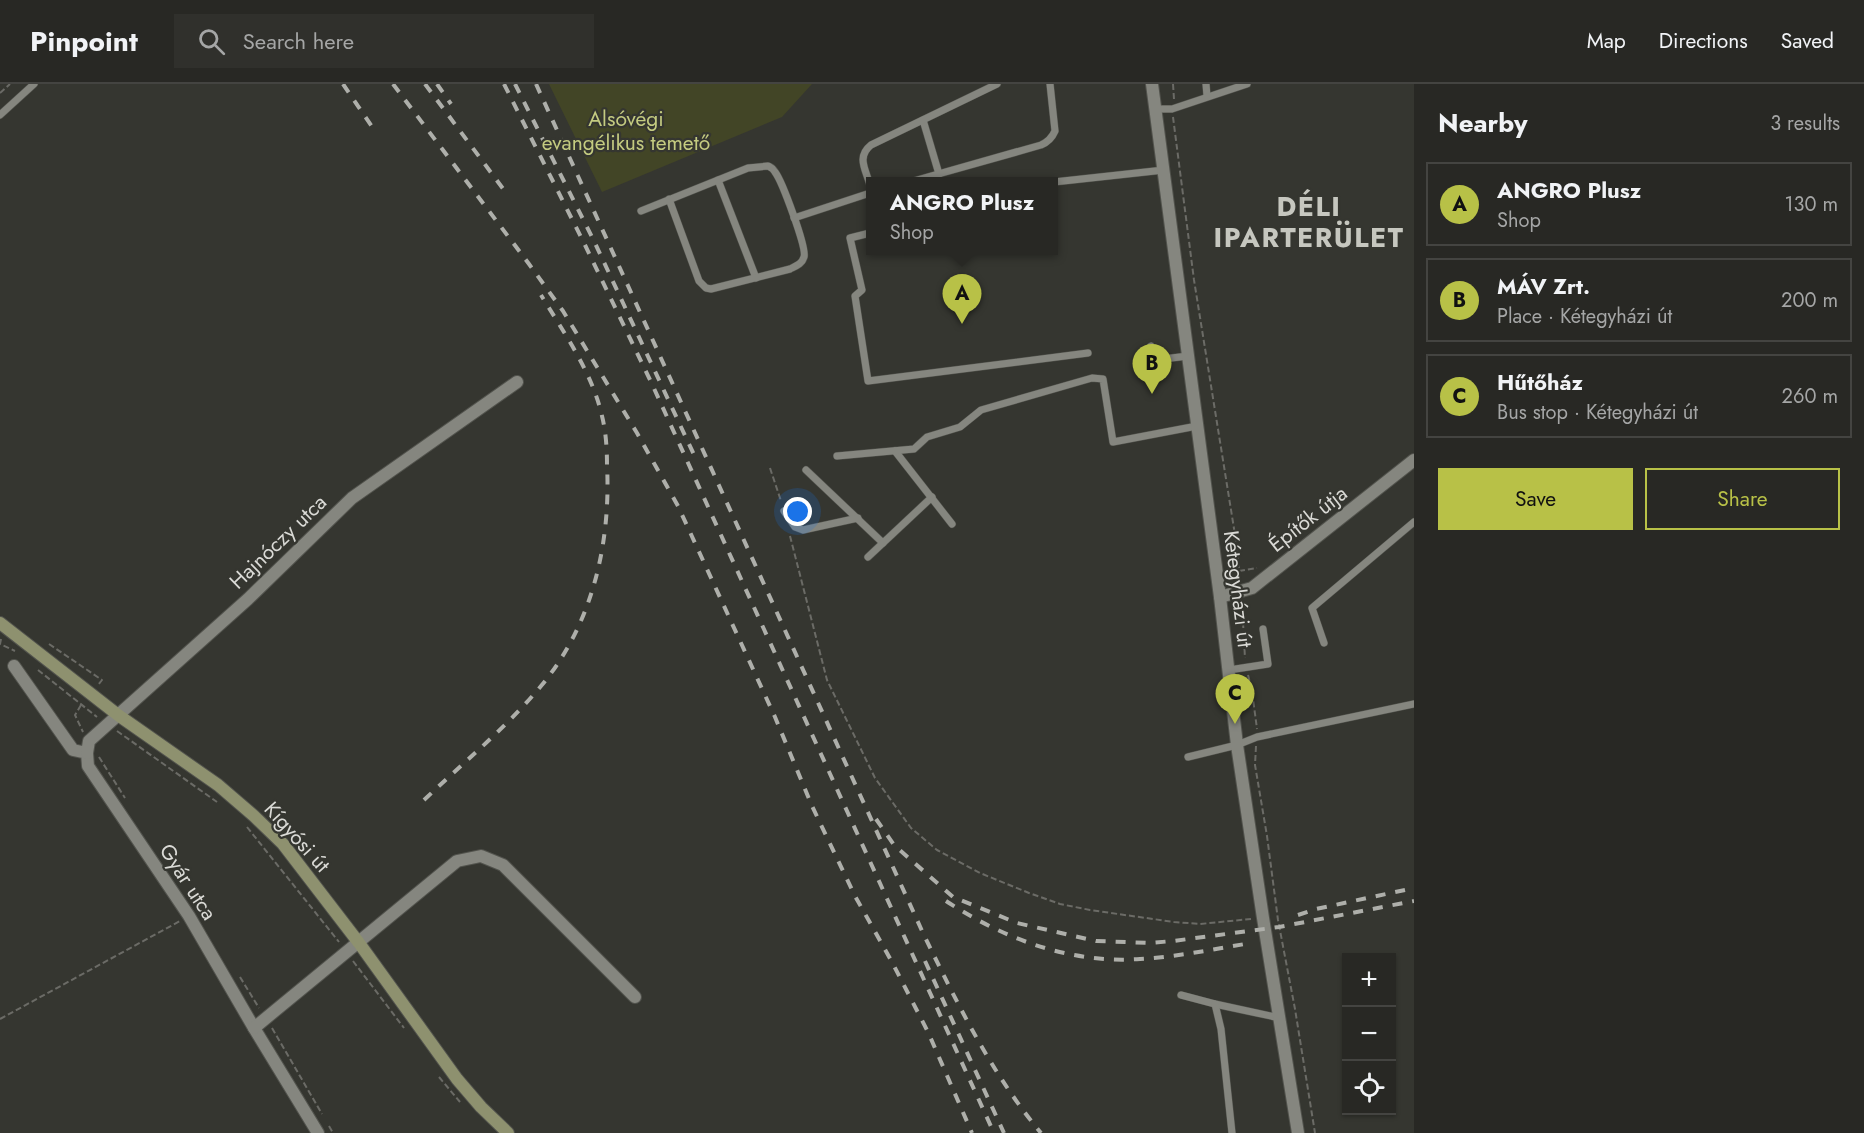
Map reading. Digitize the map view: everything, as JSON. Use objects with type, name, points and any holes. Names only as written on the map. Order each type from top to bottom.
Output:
[{"type":"main road","name":"Kígyósi út","points":[[1,624],[118,715],[218,785],[283,844],[359,942],[457,1079],[508,1133]]},
{"type":"street","name":"Kétegyházi út","points":[[1152,84],[1220,597],[1237,745],[1298,1133]]},
{"type":"street","name":"Hajnóczy utca","points":[[88,747],[107,724],[248,599],[352,498],[517,382]]},
{"type":"street","name":"Építők útja","points":[[1220,597],[1252,588],[1414,460]]},
{"type":"street","points":[[14,666],[73,750],[88,747]]},
{"type":"street","name":"Gyár utca","points":[[88,747],[88,766],[189,916],[318,1133]]},
{"type":"street","points":[[254,1028],[458,861],[481,856],[502,864],[634,996]]},
{"type":"lane","points":[[0,115],[34,84]]},
{"type":"lane","points":[[868,177],[862,158],[866,149],[871,145],[997,84]]},
{"type":"lane","points":[[928,177],[1041,146],[1048,142],[1053,137],[1054,131],[1050,84]]},
{"type":"lane","points":[[1206,84],[1207,96]]},
{"type":"lane","points":[[1155,109],[1172,109],[1247,84]]},
{"type":"lane","points":[[923,120],[939,174]]},
{"type":"lane","points":[[641,211],[748,168],[768,166],[776,173],[794,218],[804,248],[803,260],[799,265],[790,269],[756,278],[711,289],[702,285],[669,200]]},
{"type":"lane","points":[[1058,181],[1164,170]]},
{"type":"lane","points":[[718,180],[756,278]]},
{"type":"lane","points":[[794,218],[866,194]]},
{"type":"lane","points":[[866,233],[850,238],[862,290],[855,296],[868,381],[1088,353]]},
{"type":"lane","points":[[1151,346],[1155,360],[1188,356]]},
{"type":"lane","points":[[837,456],[914,449],[927,437],[960,427],[981,410],[1092,378],[1103,379],[1113,442],[1197,426]]},
{"type":"lane","points":[[895,451],[952,524]]},
{"type":"lane","points":[[806,470],[883,543]]},
{"type":"lane","points":[[868,557],[932,497]]},
{"type":"lane","points":[[784,511],[795,527],[804,530],[858,518]]},
{"type":"lane","points":[[1324,643],[1312,608],[1414,522]]},
{"type":"lane","points":[[1229,670],[1268,664],[1263,629]]},
{"type":"lane","points":[[1188,757],[1237,745],[1257,737],[1414,704]]},
{"type":"lane","points":[[1181,995],[1280,1018]]},
{"type":"lane","points":[[1215,1004],[1221,1029],[1232,1133]]},
{"type":"path","points":[[0,93],[10,84]]},
{"type":"path","points":[[1173,84],[1172,109],[1194,280],[1236,540],[1246,667],[1257,722],[1255,765],[1278,920],[1315,1133]]},
{"type":"path","points":[[770,468],[784,511]]},
{"type":"path","points":[[790,533],[827,680],[875,778],[911,828],[937,849],[980,873],[1060,904],[1200,924],[1263,918]]},
{"type":"path","points":[[1,624],[0,644],[15,651]]},
{"type":"path","points":[[43,640],[102,680],[75,715],[88,747],[127,800]]},
{"type":"path","points":[[32,665],[107,724],[219,803]]},
{"type":"path","points":[[246,826],[409,1034]]},
{"type":"path","points":[[0,1019],[189,916]]},
{"type":"path","points":[[235,969],[322,1114]]},
{"type":"path","points":[[434,1070],[460,1103]]},
{"type":"path","points":[[328,1124],[333,1133]]},
{"type":"green space","name":"Alsóvégi evangélikus temető","points":[[549,84],[812,84],[782,117],[602,192]]},
{"type":"railway","points":[[343,84],[375,131]]},
{"type":"railway","points":[[393,84],[563,311],[678,506],[775,717],[812,806],[855,896],[928,1032],[972,1133]]},
{"type":"railway","points":[[425,84],[507,194]]},
{"type":"railway","points":[[437,84],[451,104]]},
{"type":"railway","points":[[504,84],[652,384],[994,1133]]},
{"type":"railway","points":[[515,84],[594,241],[696,459]]},
{"type":"railway","points":[[536,84],[923,933],[962,1011],[991,1062],[1041,1133]]},
{"type":"railway","points":[[424,800],[514,716],[541,686],[559,662],[573,637],[595,582],[606,524],[606,447],[602,416],[584,368],[541,295]]},
{"type":"railway","points":[[876,819],[894,845],[953,897],[1017,923],[1096,941],[1149,943],[1173,941],[1279,927],[1414,901]]},
{"type":"railway","points":[[1298,915],[1414,888]]},
{"type":"railway","points":[[946,901],[968,915],[1015,937],[1064,953],[1089,957],[1114,960],[1153,958],[1245,944]]},
{"type":"railway","points":[[925,961],[1004,1133]]},
{"type":"place","name":"ANGRO Plusz","points":[[962,324]]},
{"type":"place","name":"MÁV Zrt.","points":[[1152,394]]},
{"type":"place","name":"Hűtőház","points":[[1235,724]]},
{"type":"district","name":"DÉLI IPARTERÜLET","points":[[1309,222]]}]
